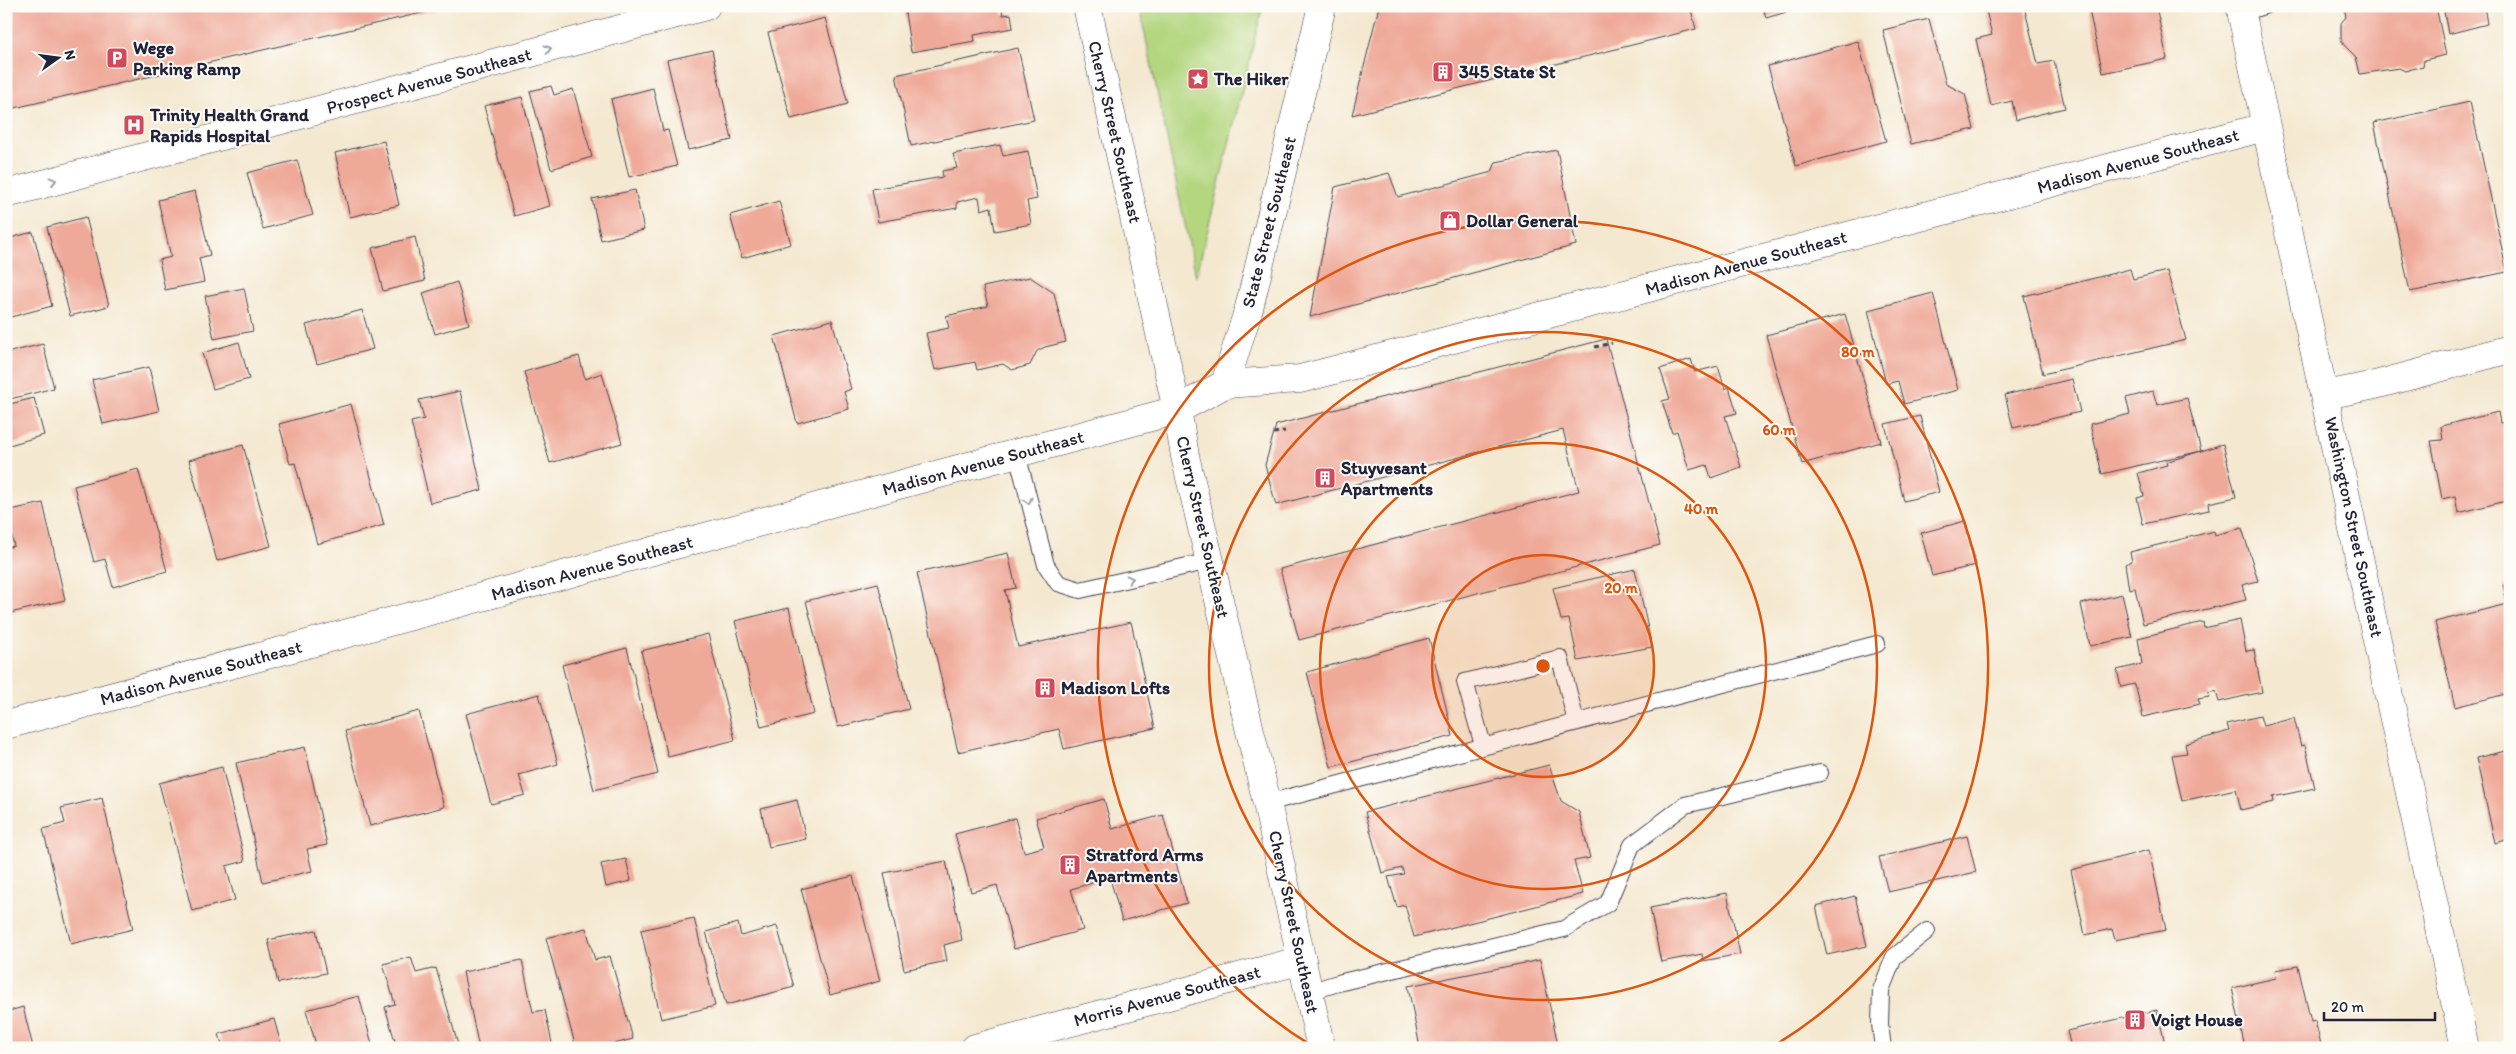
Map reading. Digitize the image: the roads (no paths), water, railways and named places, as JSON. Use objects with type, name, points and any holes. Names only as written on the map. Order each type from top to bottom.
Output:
[{"type":"street","name":"Prospect Avenue Southeast","points":[[6,194],[706,6]]},
{"type":"street","name":"Cherry Street Southeast","points":[[1087,6],[1177,410],[1185,456],[1267,803],[1321,1048]]},
{"type":"street","name":"State Street Southeast","points":[[1225,384],[1249,308],[1322,6]]},
{"type":"street","name":"Washington Street Southeast","points":[[2249,8],[2265,127],[2326,395],[2465,1048]]},
{"type":"street","name":"Madison Avenue Southeast","points":[[1225,384],[1300,379],[2265,127]]},
{"type":"street","points":[[2326,395],[2376,385],[2510,349]]},
{"type":"street","points":[[1177,410],[1225,384]]},
{"type":"street","name":"Madison Avenue Southeast","points":[[6,725],[1177,410]]},
{"type":"street","name":"Morris Avenue Southeast","points":[[975,1048],[1302,960]]},
{"type":"lane","points":[[1016,454],[1046,565],[1058,583],[1080,590],[1210,561]]},
{"type":"lane","points":[[1267,803],[1483,745],[1877,644]]},
{"type":"lane","points":[[1483,745],[1465,682],[1560,658],[1576,722]]},
{"type":"lane","points":[[1309,992],[1338,983],[1564,929],[1608,903],[1632,845],[1685,805],[1820,773]]},
{"type":"lane","points":[[1883,1048],[1880,1024],[1881,990],[1894,957],[1927,931]]},
{"type":"place","name":"Wege Parking Ramp","points":[[117,58]]},
{"type":"place","name":"345 State St","points":[[1443,72]]},
{"type":"place","name":"The Hiker","points":[[1198,79]]},
{"type":"place","name":"Trinity Health Grand Rapids Hospital","points":[[134,125]]},
{"type":"place","name":"Dollar General","points":[[1450,221]]},
{"type":"place","name":"Stuyvesant Apartments","points":[[1325,478]]},
{"type":"place","name":"Madison Lofts","points":[[1045,688]]},
{"type":"place","name":"Stratford Arms Apartments","points":[[1070,865]]},
{"type":"place","name":"Voigt House","points":[[2135,1020]]}]
